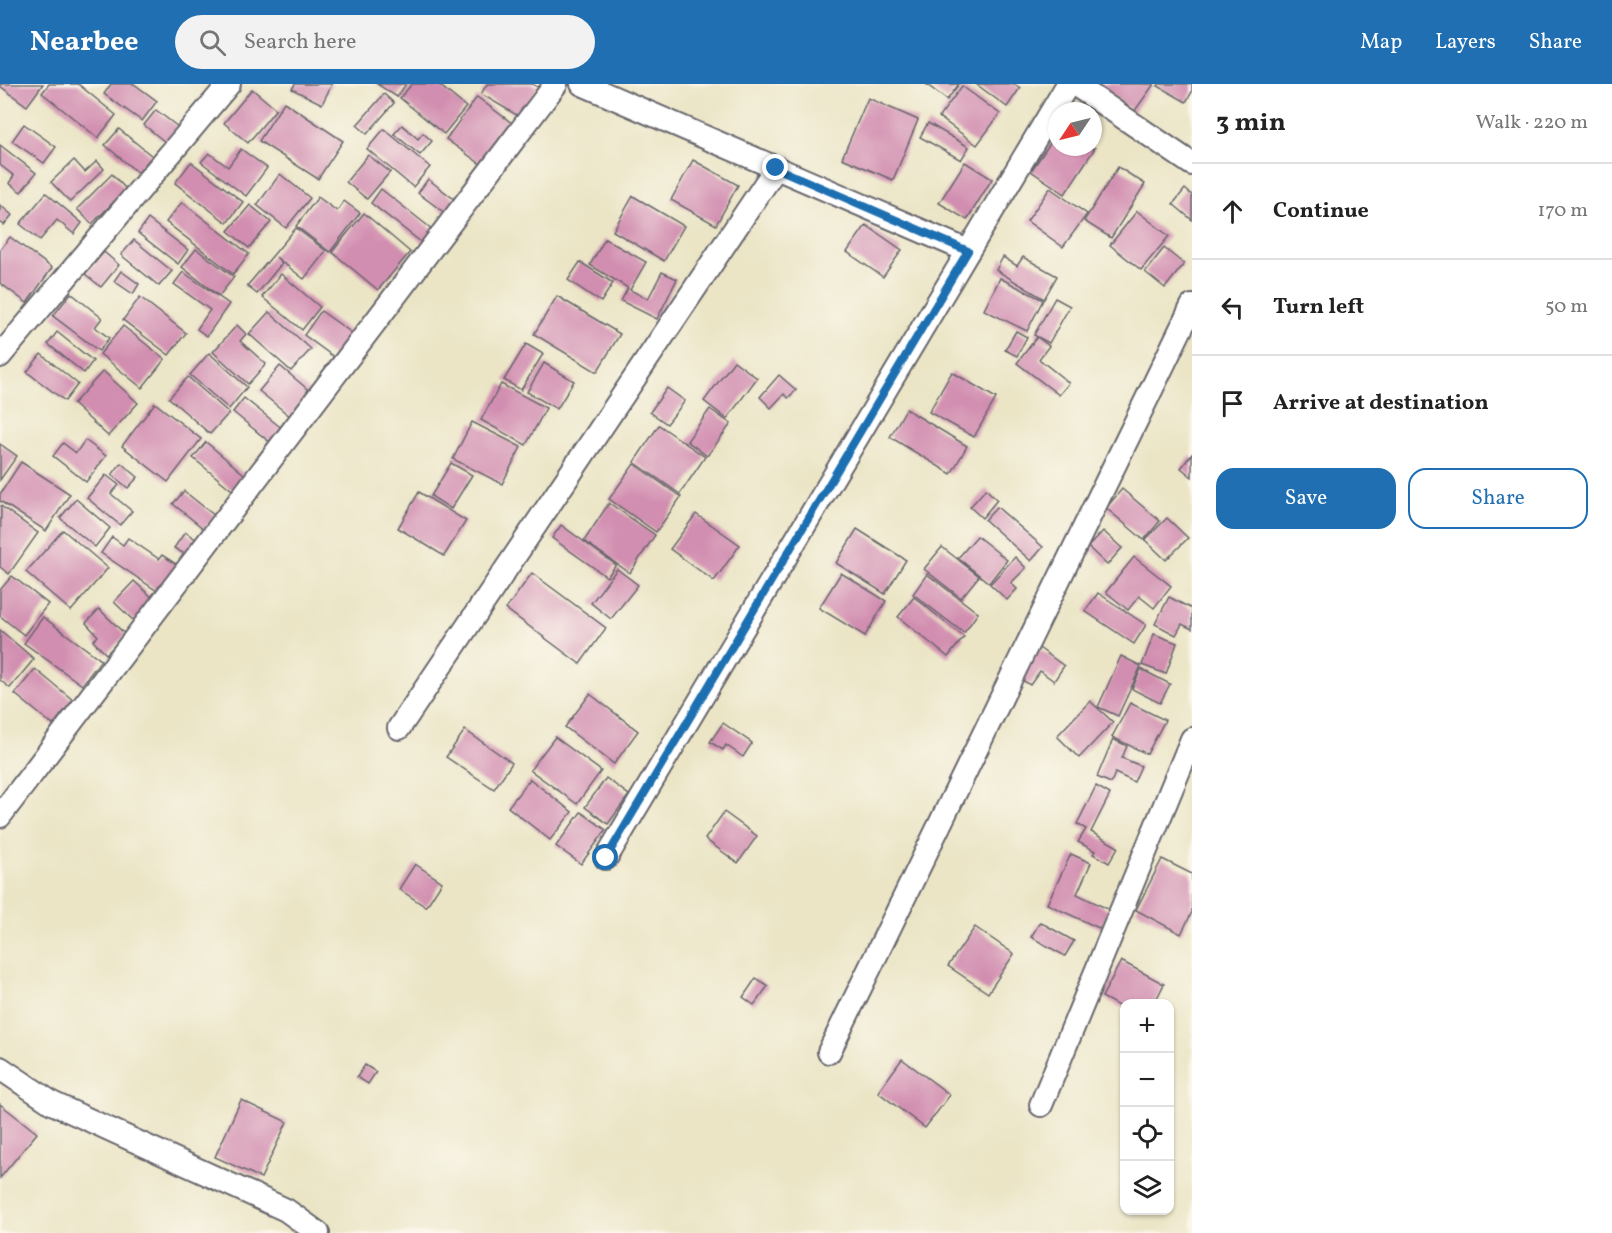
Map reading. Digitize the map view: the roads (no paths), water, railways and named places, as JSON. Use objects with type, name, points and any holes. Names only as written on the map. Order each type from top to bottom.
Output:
[{"type":"street","points":[[0,356],[229,84]]},
{"type":"street","points":[[0,816],[556,84]]},
{"type":"street","points":[[582,84],[968,251]]},
{"type":"street","points":[[606,858],[1068,84]]},
{"type":"street","points":[[1074,84],[1192,164]]},
{"type":"street","points":[[399,728],[776,168]]},
{"type":"street","points":[[829,1052],[1192,306]]},
{"type":"street","points":[[1041,1105],[1192,740]]},
{"type":"street","points":[[0,1068],[52,1103],[286,1210],[318,1233]]}]
